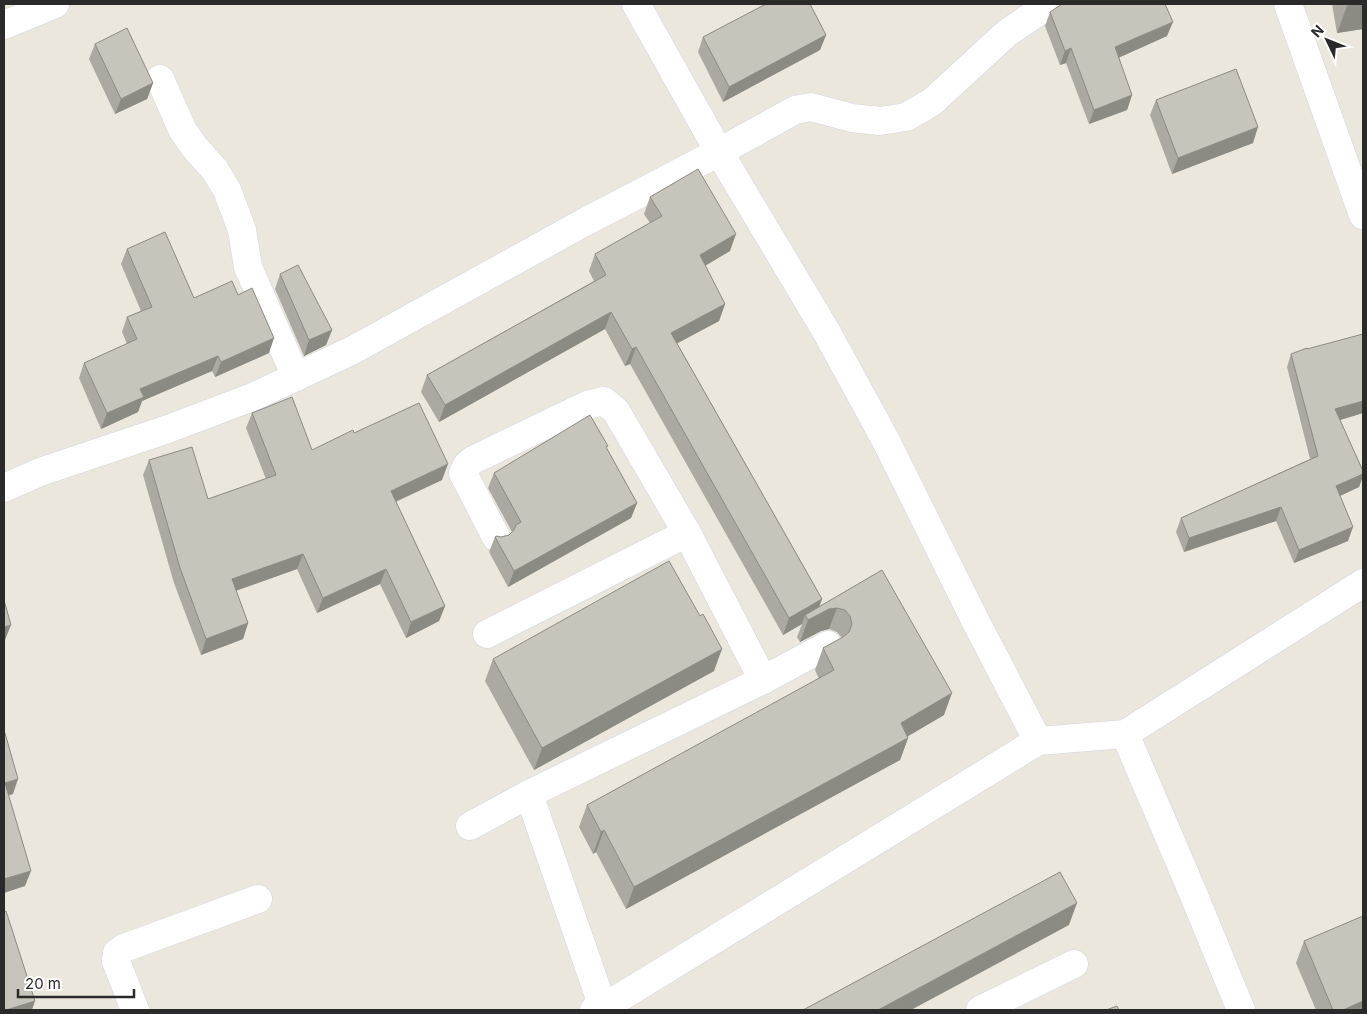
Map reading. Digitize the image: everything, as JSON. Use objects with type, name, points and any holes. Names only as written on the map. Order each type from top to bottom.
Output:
[{"type":"street","points":[[4,25],[55,4]]},
{"type":"street","points":[[636,4],[719,152],[826,331],[885,439],[976,622],[1038,741]]},
{"type":"street","points":[[4,488],[40,472],[255,396],[353,350],[583,222],[719,152],[795,110],[812,107],[852,118],[880,121],[906,116],[932,102],[1007,33],[1050,4]]},
{"type":"street","points":[[1288,4],[1363,215]]},
{"type":"street","points":[[160,79],[183,131],[215,170],[227,190],[242,230],[248,266],[296,377]]},
{"type":"street","points":[[496,537],[463,473],[467,465],[473,460],[587,405],[604,401],[616,411],[687,533],[763,680]]},
{"type":"street","points":[[487,634],[687,533]]},
{"type":"street","points":[[529,794],[600,1009],[1038,741],[1125,734],[1363,583]]},
{"type":"street","points":[[470,826],[529,794],[763,680],[828,645]]},
{"type":"street","points":[[1125,734],[1241,1010]]},
{"type":"street","points":[[135,1010],[116,961],[117,953],[124,948],[258,899]]},
{"type":"street","points":[[980,1010],[1012,1003],[1074,964]]},
{"type":"building","points":[[766,4],[810,4],[826,35],[729,87],[703,37]]},
{"type":"building","points":[[1062,4],[1165,4],[1173,22],[1115,47],[1132,95],[1094,110],[1071,48],[1065,51],[1050,12]]},
{"type":"building","points":[[127,28],[153,83],[121,99],[95,44]]},
{"type":"building","points":[[1236,69],[1258,127],[1178,158],[1156,100]]},
{"type":"building","points":[[698,169],[736,234],[700,255],[725,304],[671,333],[822,599],[789,618],[636,347],[632,349],[611,312],[445,405],[427,375],[606,275],[595,254],[662,216],[650,197]]},
{"type":"building","points":[[165,232],[194,298],[232,281],[238,295],[252,288],[274,338],[221,362],[218,356],[140,389],[144,397],[107,413],[84,363],[137,339],[127,317],[152,307],[127,249]]},
{"type":"building","points":[[298,265],[332,330],[309,340],[280,274]]},
{"type":"building","points":[[1363,334],[1363,401],[1335,409],[1363,471],[1363,474],[1336,486],[1353,527],[1299,550],[1281,507],[1189,538],[1181,518],[1318,456],[1291,354]]},
{"type":"building","points":[[292,397],[312,450],[353,430],[354,433],[419,403],[448,464],[391,491],[445,606],[411,622],[386,569],[323,598],[303,554],[232,579],[248,623],[206,639],[180,568],[149,460],[192,447],[208,499],[276,475],[252,413]]},
{"type":"building","points":[[590,415],[637,503],[514,571],[495,537],[509,535],[516,525],[521,522],[494,473]]},
{"type":"building","points":[[669,561],[700,616],[703,614],[722,649],[542,748],[493,659]]},
{"type":"building","points":[[882,570],[952,693],[901,723],[908,738],[634,887],[604,830],[601,832],[587,805],[834,670],[823,648],[849,632],[852,624],[850,616],[845,610],[837,608],[829,609],[808,620],[805,615]]},
{"type":"building","points":[[4,600],[11,625],[4,627]]},
{"type":"building","points":[[4,734],[18,779],[5,783],[31,871],[4,879]]},
{"type":"building","points":[[1060,872],[1077,903],[878,1010],[803,1010]]},
{"type":"building","points":[[6,911],[35,1001],[4,1010],[4,912]]},
{"type":"building","points":[[1363,916],[1363,1001],[1343,1010],[1333,1010],[1304,941]]},
{"type":"building","points":[[1117,1006],[1119,1010],[1106,1010]]}]
